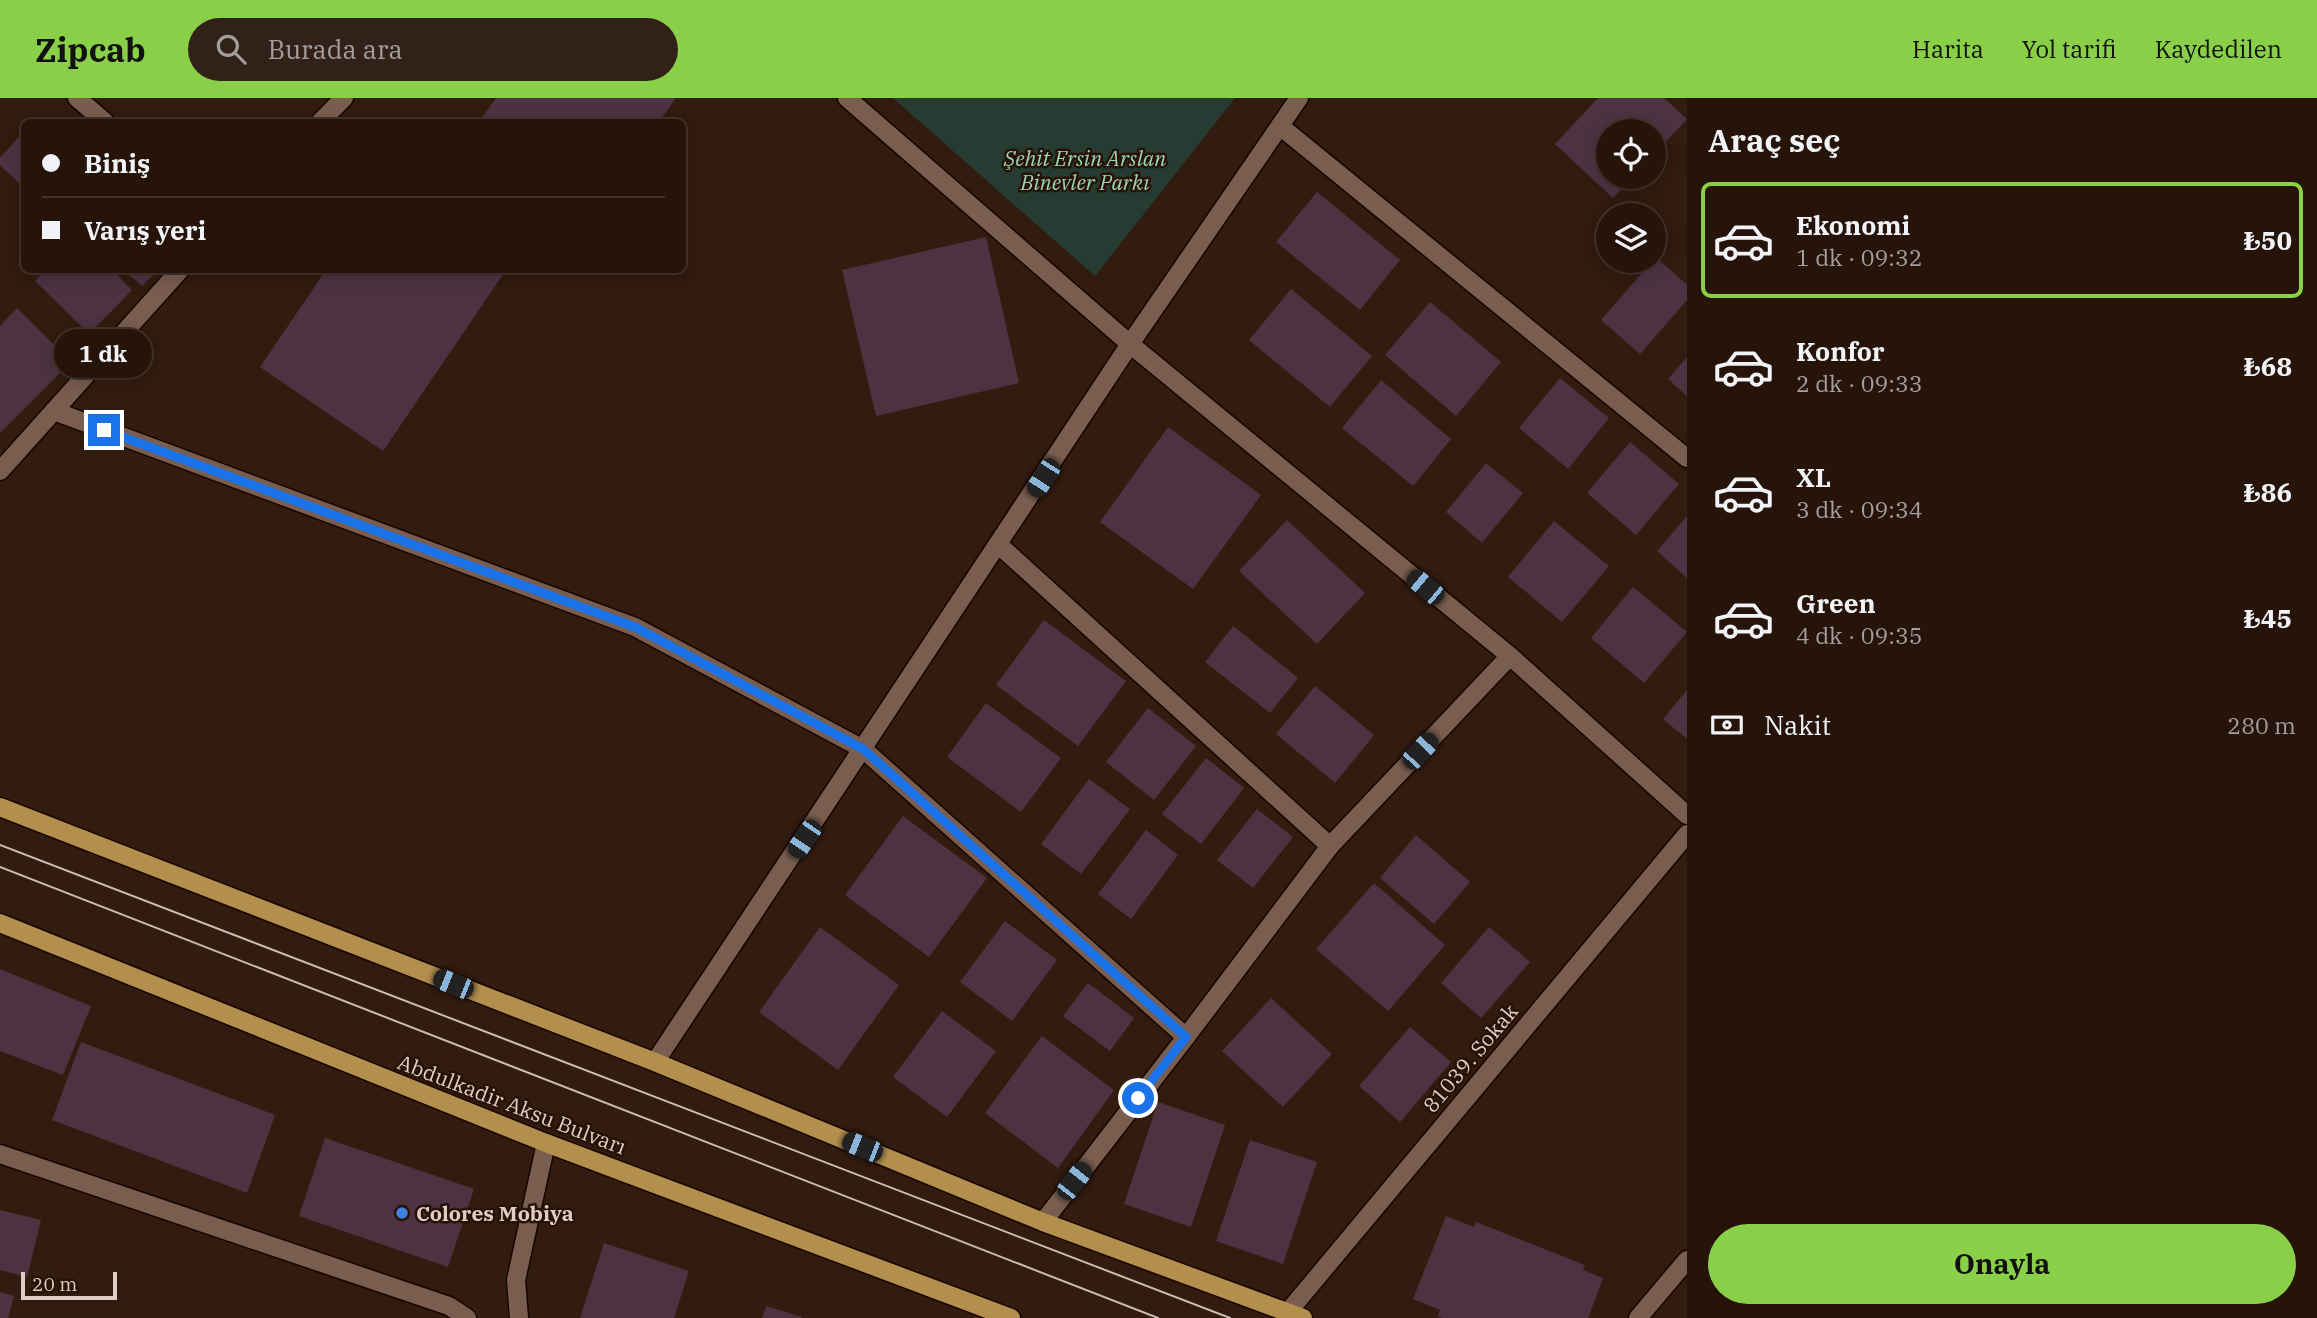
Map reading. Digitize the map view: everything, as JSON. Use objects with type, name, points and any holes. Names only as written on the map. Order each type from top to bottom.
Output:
[{"type":"main road","points":[[0,807],[655,1062],[1043,1222],[1295,1315]]},
{"type":"main road","name":"Abdulkadir Aksu Bulvarı","points":[[0,923],[546,1143],[1011,1318]]},
{"type":"street","points":[[77,98],[102,119]]},
{"type":"street","points":[[323,119],[344,98]]},
{"type":"street","points":[[847,98],[1130,344],[1510,656],[1687,815]]},
{"type":"street","points":[[655,1062],[1130,344],[1299,98]]},
{"type":"street","points":[[1280,126],[1687,458]]},
{"type":"street","points":[[0,471],[177,273]]},
{"type":"street","points":[[54,411],[635,627],[863,749],[1186,1037]]},
{"type":"street","points":[[999,545],[1330,846]]},
{"type":"street","points":[[1043,1222],[1330,846],[1510,656]]},
{"type":"street","name":"81039. Sokak","points":[[1295,1315],[1687,834]]},
{"type":"street","points":[[519,1318],[516,1280],[546,1143]]},
{"type":"street","points":[[0,1154],[449,1306],[467,1318]]},
{"type":"street","points":[[1638,1318],[1687,1260]]},
{"type":"green space","name":"Şehit Ersin Arslan Binevler Parkı","points":[[893,98],[1235,98],[1095,276]]},
{"type":"building","points":[[496,98],[676,98],[661,119],[481,119]]},
{"type":"building","points":[[1598,98],[1664,98],[1687,119],[1666,141],[1666,119],[1596,119],[1596,182],[1555,144]]},
{"type":"building","points":[[21,134],[21,185],[0,165],[0,158]]},
{"type":"building","points":[[1603,189],[1621,189],[1613,198]]},
{"type":"building","points":[[1317,192],[1400,260],[1360,310],[1276,242]]},
{"type":"building","points":[[986,237],[1019,383],[876,416],[842,270]]},
{"type":"building","points":[[1666,266],[1687,285],[1687,300],[1640,354],[1601,320],[1642,273],[1666,273]]},
{"type":"building","points":[[42,273],[115,273],[132,290],[89,334],[35,281]]},
{"type":"building","points":[[127,273],[155,273],[142,286]]},
{"type":"building","points":[[324,273],[504,273],[383,451],[260,367]]},
{"type":"building","points":[[1291,289],[1372,356],[1330,407],[1249,340]]},
{"type":"building","points":[[1430,302],[1501,362],[1456,416],[1385,355]]},
{"type":"building","points":[[17,308],[71,362],[0,433],[0,326]]},
{"type":"building","points":[[1687,357],[1687,396],[1668,379]]},
{"type":"building","points":[[1560,378],[1609,418],[1568,469],[1519,428]]},
{"type":"building","points":[[1381,380],[1451,439],[1413,486],[1342,428]]},
{"type":"building","points":[[1168,427],[1261,495],[1193,589],[1100,522]]},
{"type":"building","points":[[1630,442],[1679,484],[1636,535],[1587,493]]},
{"type":"building","points":[[1486,463],[1523,493],[1482,543],[1446,512]]},
{"type":"building","points":[[1687,516],[1687,578],[1657,551]]},
{"type":"building","points":[[1287,520],[1365,593],[1317,644],[1239,571]]},
{"type":"building","points":[[1554,521],[1609,566],[1562,622],[1508,577]]},
{"type":"building","points":[[1633,587],[1687,632],[1644,683],[1591,638]]},
{"type":"building","points":[[1044,620],[1126,681],[1078,746],[996,685]]},
{"type":"building","points":[[1233,626],[1298,678],[1270,713],[1205,662]]},
{"type":"building","points":[[1315,686],[1374,735],[1335,783],[1276,734]]},
{"type":"building","points":[[1687,690],[1687,739],[1663,719]]},
{"type":"building","points":[[986,703],[1061,758],[1021,812],[947,757]]},
{"type":"building","points":[[1148,708],[1196,746],[1154,800],[1106,762]]},
{"type":"building","points":[[1206,758],[1244,788],[1201,844],[1162,814]]},
{"type":"building","points":[[1089,779],[1130,809],[1081,874],[1041,844]]},
{"type":"building","points":[[1257,809],[1293,837],[1253,888],[1217,860]]},
{"type":"building","points":[[903,816],[987,878],[929,957],[845,895]]},
{"type":"building","points":[[1146,830],[1178,855],[1131,919],[1098,894]]},
{"type":"building","points":[[1416,835],[1470,882],[1434,924],[1380,878]]},
{"type":"building","points":[[1374,883],[1445,945],[1388,1011],[1316,949]]},
{"type":"building","points":[[1005,921],[1057,960],[1012,1021],[960,982]]},
{"type":"building","points":[[820,927],[899,985],[838,1070],[759,1012]]},
{"type":"building","points":[[1489,927],[1530,962],[1481,1018],[1441,983]]},
{"type":"building","points":[[0,969],[91,1006],[63,1075],[0,1051]]},
{"type":"building","points":[[1088,983],[1134,1018],[1110,1051],[1063,1016]]},
{"type":"building","points":[[1271,998],[1332,1054],[1283,1107],[1222,1051]]},
{"type":"building","points":[[942,1011],[996,1051],[947,1117],[893,1077]]},
{"type":"building","points":[[1410,1027],[1451,1062],[1400,1122],[1359,1086]]},
{"type":"building","points":[[1042,1036],[1114,1090],[1058,1168],[985,1113]]},
{"type":"building","points":[[81,1042],[275,1115],[247,1193],[52,1120]]},
{"type":"building","points":[[1158,1102],[1225,1125],[1191,1227],[1124,1204]]},
{"type":"building","points":[[325,1138],[474,1189],[448,1267],[299,1216]]},
{"type":"building","points":[[1250,1140],[1317,1162],[1283,1264],[1216,1241]]},
{"type":"building","points":[[0,1210],[41,1220],[27,1277],[0,1270]]},
{"type":"building","points":[[1446,1216],[1474,1227],[1476,1222],[1585,1265],[1583,1270],[1603,1278],[1588,1318],[1442,1318],[1438,1316],[1440,1310],[1413,1299]]},
{"type":"building","points":[[604,1243],[689,1271],[674,1318],[580,1318]]},
{"type":"building","points":[[0,1292],[14,1296],[8,1318],[0,1318]]},
{"type":"building","points":[[766,1306],[802,1317],[802,1318],[762,1318]]},
{"type":"tram line","points":[[0,845],[1230,1318]]},
{"type":"tram line","points":[[0,867],[1158,1318]]},
{"type":"place","name":"Colores Mobiya","points":[[402,1213]]},
{"type":"route","points":[[104,430],[635,627],[863,749],[1186,1037],[1138,1098]]}]
